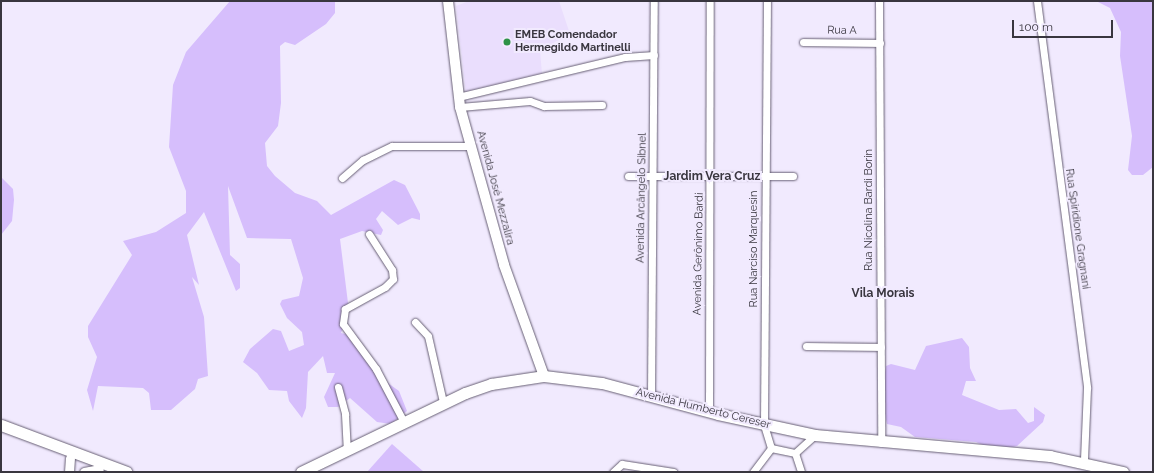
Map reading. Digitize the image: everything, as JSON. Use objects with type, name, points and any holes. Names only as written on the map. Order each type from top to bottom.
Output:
[{"type":"main road","name":"Avenida José Mezzalira","points":[[448,1],[459,102],[504,265],[544,376]]},
{"type":"main road","name":"Avenida Humberto Cereser","points":[[301,472],[311,470],[347,450],[443,402],[491,384],[544,376],[589,380],[709,412],[815,435],[881,443],[1084,461],[1123,472]]},
{"type":"main road","points":[[3,426],[95,467],[127,472]]},
{"type":"street","name":"Avenida Arcângelo Sibnel","points":[[651,396],[654,1]]},
{"type":"street","name":"Avenida Gerônimo Bardi","points":[[709,412],[711,176],[710,1]]},
{"type":"street","name":"Rua Narciso Marquesin","points":[[767,1],[764,425],[771,448]]},
{"type":"street","name":"Rua Nicolina Bardi Borin","points":[[879,1],[881,443]]},
{"type":"street","name":"Rua Spiridione Gragnani","points":[[1037,1],[1087,388],[1084,461]]},
{"type":"street","name":"Rua A","points":[[803,42],[880,43]]},
{"type":"street","points":[[459,102],[625,57],[654,55]]},
{"type":"street","points":[[459,102],[530,102],[544,106],[602,106]]},
{"type":"street","points":[[342,178],[363,160],[392,146],[471,146]]},
{"type":"street","points":[[628,176],[793,176]]},
{"type":"street","points":[[369,234],[392,270],[393,279],[385,288],[345,310],[343,324],[376,369],[404,422]]},
{"type":"street","points":[[415,322],[428,336],[443,402]]},
{"type":"street","points":[[806,346],[881,347]]},
{"type":"street","points":[[338,387],[345,414],[347,450]]},
{"type":"street","points":[[795,453],[815,435]]},
{"type":"street","points":[[753,472],[771,448],[795,453]]},
{"type":"street","points":[[795,453],[801,472]]},
{"type":"street","points":[[69,472],[76,458]]},
{"type":"street","points":[[613,472],[622,464],[670,472]]},
{"type":"shaded area","points":[[230,1],[335,1],[335,13],[326,24],[295,45],[285,42],[280,46],[281,103],[278,126],[265,143],[267,166],[275,176],[295,193],[317,201],[331,215],[394,180],[405,185],[420,214],[420,220],[412,218],[398,225],[382,211],[376,219],[383,230],[381,235],[362,231],[340,239],[349,311],[341,333],[358,337],[374,373],[399,391],[407,411],[391,424],[377,422],[350,398],[338,407],[328,407],[324,397],[335,373],[327,373],[323,356],[308,372],[306,408],[302,418],[289,401],[287,391],[269,390],[257,373],[243,362],[250,349],[273,329],[281,331],[289,351],[304,345],[302,332],[287,318],[280,304],[282,300],[299,296],[303,278],[291,239],[247,238],[228,186],[230,255],[240,264],[240,288],[236,291],[204,212],[187,235],[199,285],[192,277],[204,317],[208,376],[198,379],[195,389],[171,410],[151,410],[149,393],[143,388],[98,386],[93,411],[87,390],[97,357],[88,337],[88,326],[132,255],[123,241],[156,232],[186,213],[186,191],[169,147],[173,85],[186,52]]},
{"type":"shaded area","name":"EMEB Comendador Hermegildo Martinelli","points":[[469,1],[559,1],[570,34],[540,50],[542,74],[466,94],[456,6]]},
{"type":"shaded area","points":[[1096,1],[1153,1],[1153,167],[1143,175],[1132,175],[1128,170],[1132,136],[1120,56],[1121,32],[1110,8]]},
{"type":"shaded area","points":[[1,177],[13,189],[14,200],[12,221],[1,235]]},
{"type":"shaded area","points":[[962,338],[969,347],[970,368],[976,381],[966,381],[962,395],[999,410],[1016,409],[1028,423],[1034,421],[1034,407],[1045,415],[1043,422],[1017,446],[996,451],[976,442],[915,437],[901,427],[887,424],[881,398],[886,366],[891,364],[915,370],[926,346]]},
{"type":"shaded area","points":[[392,444],[424,472],[367,472]]},
{"type":"place","name":"EMEB Comendador Hermegildo Martinelli","points":[[507,42]]},
{"type":"district","name":"Jardim Vera Cruz","points":[[712,177]]},
{"type":"district","name":"Vila Morais","points":[[883,294]]}]
